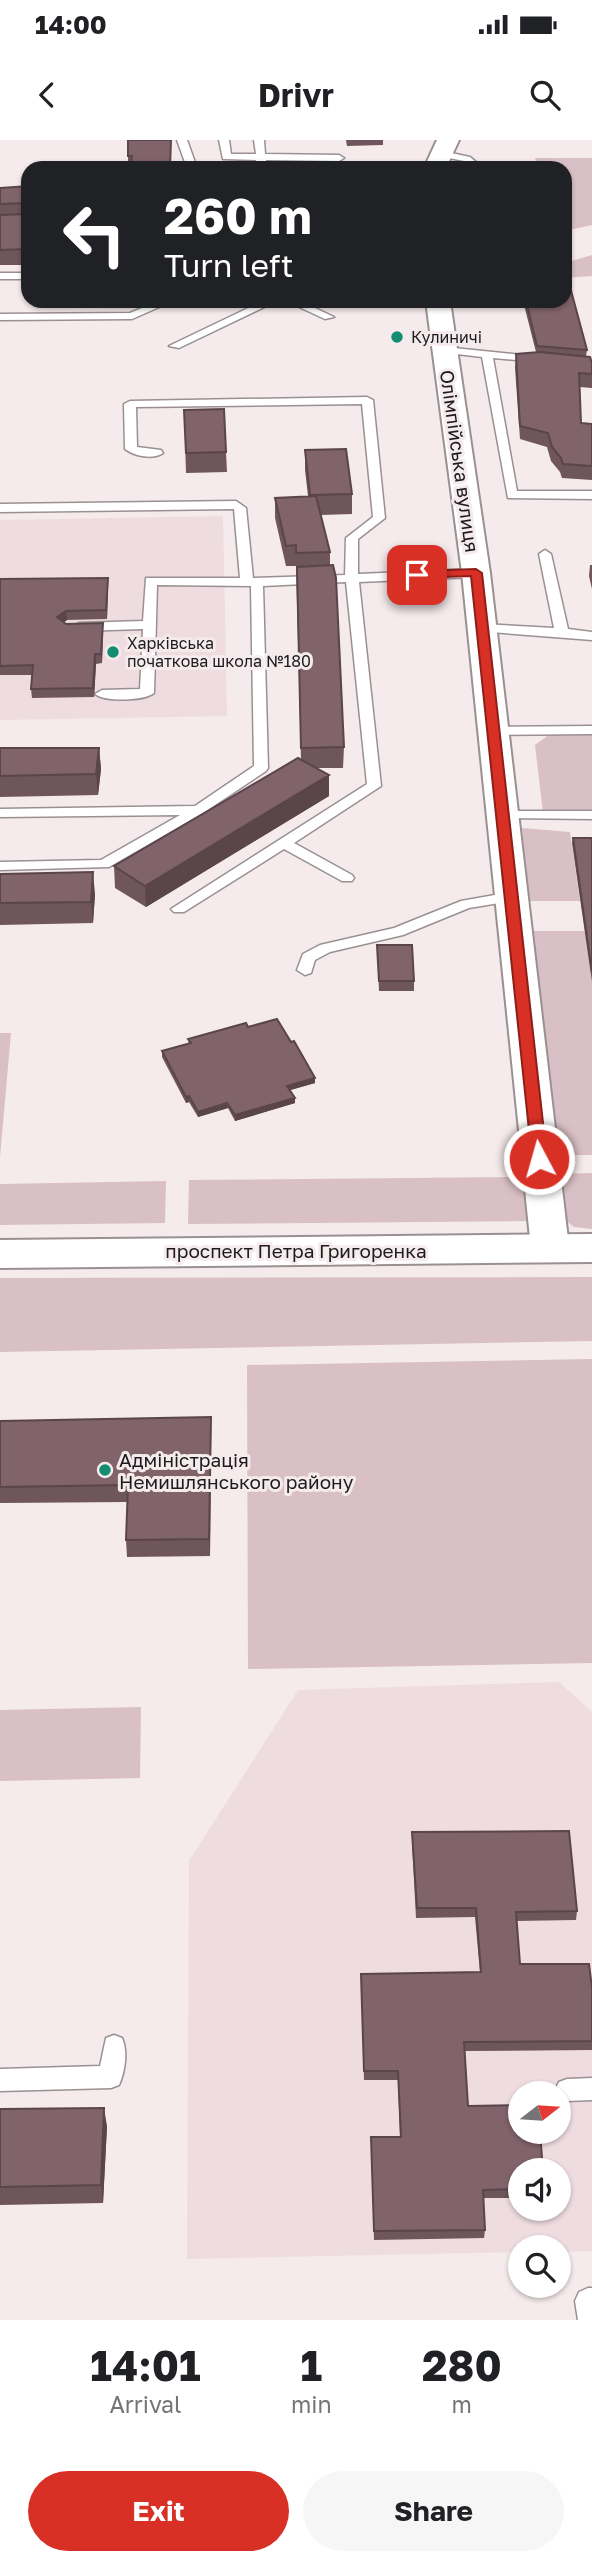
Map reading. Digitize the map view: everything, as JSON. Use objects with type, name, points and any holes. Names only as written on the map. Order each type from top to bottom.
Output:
[{"type":"street","name":"Олімпійська вулиця","points":[[439,308],[476,573],[550,1248]]},
{"type":"street","name":"проспект Петра Григоренка","points":[[0,1254],[592,1248]]},
{"type":"lane","points":[[182,140],[190,161]]},
{"type":"lane","points":[[224,140],[226,157],[246,161]]},
{"type":"lane","points":[[259,140],[261,161]]},
{"type":"lane","points":[[442,154],[469,161]]},
{"type":"lane","points":[[300,161],[339,158]]},
{"type":"lane","points":[[0,276],[21,276]]},
{"type":"lane","points":[[0,317],[132,316],[151,308]]},
{"type":"lane","points":[[174,346],[257,308]]},
{"type":"lane","points":[[308,308],[329,317]]},
{"type":"lane","points":[[444,350],[550,360]]},
{"type":"lane","points":[[487,354],[513,495],[592,495]]},
{"type":"lane","points":[[157,453],[131,449],[130,404],[367,400],[379,518],[352,538],[352,578],[374,786],[179,909]]},
{"type":"lane","points":[[0,508],[236,505],[240,508],[252,581],[261,768],[198,810],[104,864],[0,866]]},
{"type":"lane","points":[[545,554],[562,634]]},
{"type":"lane","points":[[102,694],[147,693],[150,581],[252,581],[476,573]]},
{"type":"lane","points":[[67,627],[149,625]]},
{"type":"lane","points":[[482,628],[518,628],[592,636]]},
{"type":"lane","points":[[494,731],[592,730]]},
{"type":"lane","points":[[0,813],[198,810]]},
{"type":"lane","points":[[503,815],[592,815]]},
{"type":"lane","points":[[284,843],[347,878]]},
{"type":"lane","points":[[305,970],[308,957],[325,948],[398,932],[466,904],[512,897]]},
{"type":"lane","points":[[0,2080],[111,2077],[114,2046]]},
{"type":"lane","points":[[571,2090],[592,2089]]},
{"type":"lane","points":[[591,2320],[588,2301],[592,2301]]},
{"type":"shaded area","points":[[535,158],[592,158],[592,225],[572,229],[572,161],[536,161]]},
{"type":"shaded area","points":[[592,255],[592,276],[572,277],[572,261]]},
{"type":"shaded area","name":"Харківська початкова школа №180","points":[[223,516],[227,716],[0,720],[0,520]]},
{"type":"shaded area","points":[[562,725],[592,725],[592,813],[543,813],[535,745]]},
{"type":"shaded area","points":[[522,828],[570,832],[580,901],[529,901]]},
{"type":"shaded area","points":[[530,931],[585,931],[592,982],[592,1155],[556,1155]]},
{"type":"shaded area","points":[[0,1033],[11,1033],[0,1157]]},
{"type":"shaded area","points":[[592,1173],[592,1229],[574,1227],[566,1221],[559,1174]]},
{"type":"shaded area","points":[[522,1177],[527,1221],[188,1224],[189,1180]]},
{"type":"shaded area","points":[[166,1181],[165,1223],[0,1225],[0,1184]]},
{"type":"shaded area","points":[[592,1277],[592,1341],[0,1352],[0,1278]]},
{"type":"shaded area","points":[[592,1359],[592,1663],[248,1669],[247,1365]]},
{"type":"shaded area","points":[[559,1682],[592,1712],[592,2251],[571,2252],[571,2235],[508,2235],[508,2252],[187,2259],[189,1861],[298,1690]]},
{"type":"shaded area","points":[[141,1707],[140,1778],[0,1781],[0,1710]]},
{"type":"building","points":[[128,140],[171,140],[170,161],[131,161],[132,156],[128,156]]},
{"type":"building","points":[[21,186],[21,203],[0,204],[0,188]]},
{"type":"building","points":[[21,214],[21,249],[0,250],[0,215]]},
{"type":"building","points":[[572,294],[587,350],[537,346],[528,308],[572,308]]},
{"type":"building","points":[[540,352],[590,357],[592,374],[579,373],[581,423],[592,424],[592,466],[563,464],[552,447],[548,433],[520,426],[516,354]]},
{"type":"building","points":[[224,409],[226,452],[186,453],[184,410]]},
{"type":"building","points":[[346,449],[352,494],[310,495],[305,450]]},
{"type":"building","points":[[316,496],[330,552],[296,553],[296,545],[286,546],[275,498]]},
{"type":"building","points":[[333,565],[336,578],[344,747],[301,748],[297,567]]},
{"type":"building","points":[[108,578],[106,610],[66,611],[57,617],[66,624],[103,623],[101,654],[95,654],[93,688],[31,689],[33,665],[0,666],[0,579]]},
{"type":"building","points":[[0,748],[99,748],[96,774],[0,776]]},
{"type":"building","points":[[298,758],[329,775],[145,886],[114,866]]},
{"type":"building","points":[[573,838],[592,838],[592,973]]},
{"type":"building","points":[[93,872],[91,902],[0,903],[0,874]]},
{"type":"building","points":[[377,945],[412,945],[414,981],[379,981]]},
{"type":"building","points":[[277,1019],[291,1042],[294,1041],[315,1078],[287,1086],[295,1098],[235,1115],[227,1103],[198,1112],[189,1096],[186,1097],[162,1051],[191,1043],[188,1039],[246,1023],[248,1027]]},
{"type":"building","name":"Адміністрація Немишлянського району","points":[[211,1417],[209,1539],[126,1540],[128,1485],[0,1487],[0,1421]]},
{"type":"building","points":[[569,1831],[577,1911],[516,1912],[520,1964],[589,1964],[592,2041],[464,2042],[468,2106],[508,2105],[508,2144],[541,2144],[542,2158],[508,2158],[508,2189],[483,2190],[485,2230],[374,2231],[371,2137],[401,2137],[398,2071],[364,2071],[361,1974],[481,1972],[476,1908],[417,1908],[412,1832]]},
{"type":"building","points":[[104,2108],[101,2185],[0,2187],[0,2109]]},
{"type":"place","name":"Кулиничі","points":[[397,337]]},
{"type":"place","name":"Харківська початкова школа №180","points":[[113,652]]},
{"type":"place","name":"Адміністрація Немишлянського району","points":[[105,1470]]},
{"type":"route","points":[[417,575],[476,573],[539,1159]]}]
